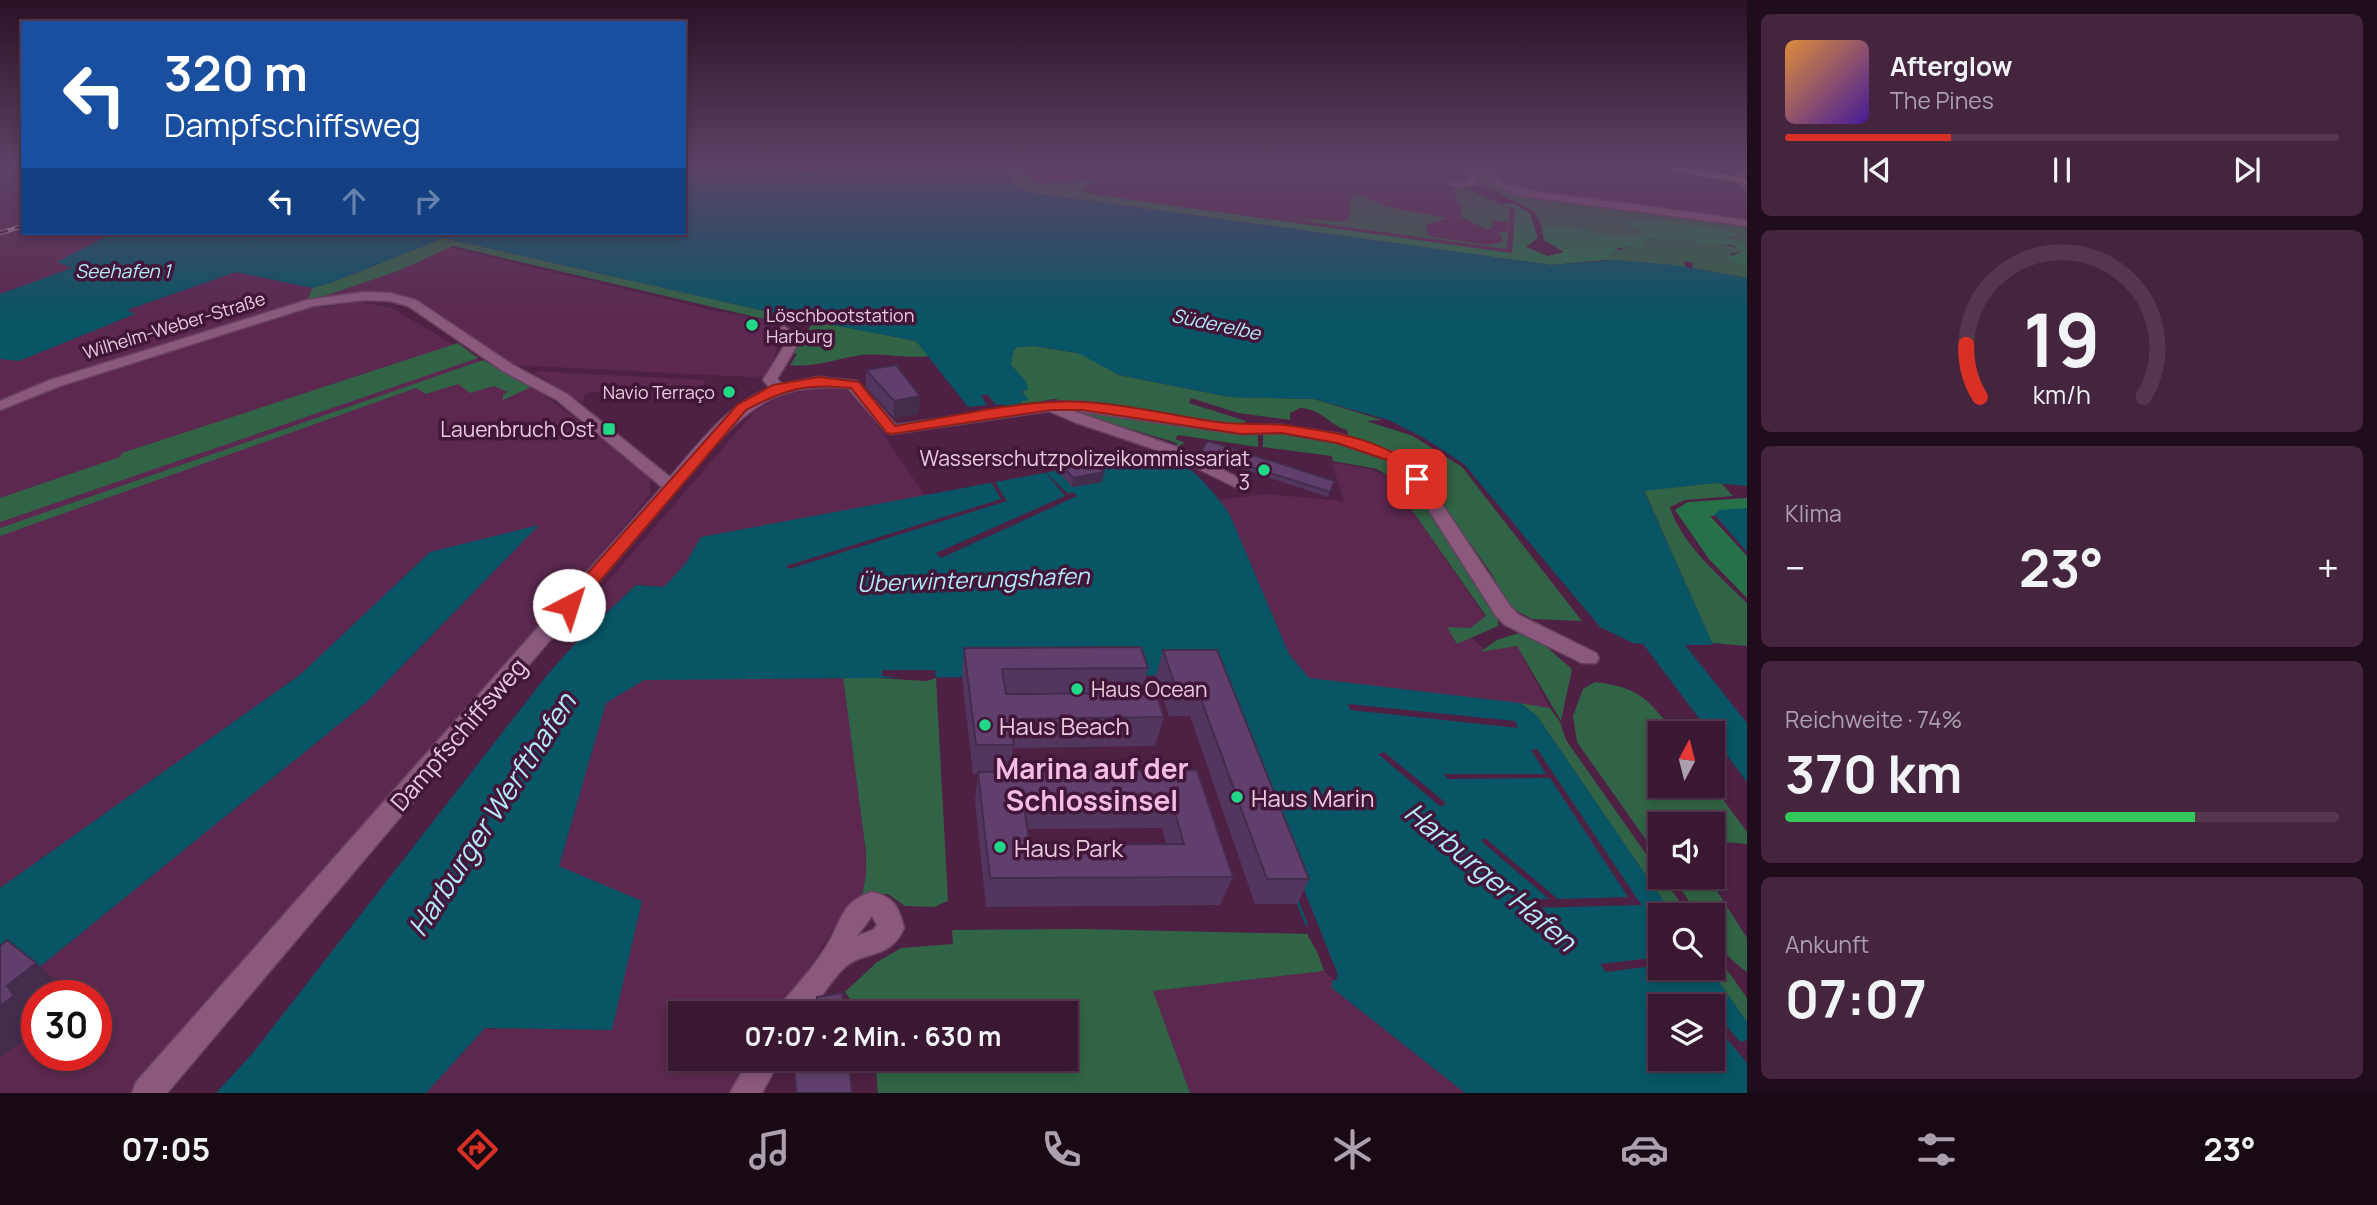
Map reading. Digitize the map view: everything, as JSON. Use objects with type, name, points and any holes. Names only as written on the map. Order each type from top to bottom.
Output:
[{"type":"street","points":[[1702,217],[1747,223]]},
{"type":"street","name":"Wilhelm-Weber-Straße","points":[[0,407],[55,383],[273,314],[323,300],[364,296],[412,303],[508,368],[578,408],[671,485]]},
{"type":"street","points":[[778,388],[770,380],[795,339],[784,330]]},
{"type":"street","name":"Dampfschiffsweg","points":[[147,1093],[741,407],[778,388],[819,380],[852,384],[887,429],[895,431],[1051,406]]},
{"type":"street","points":[[1051,406],[1057,411],[1182,453],[1216,468],[1237,483]]},
{"type":"street","points":[[1051,406],[1112,409],[1241,430],[1282,429],[1340,439],[1395,458],[1412,471],[1503,611],[1512,620],[1589,659]]},
{"type":"street","points":[[801,1001],[835,958]]},
{"type":"street","points":[[745,1093],[758,1071]]},
{"type":"shaded area","points":[[0,217],[21,217],[21,235],[109,235],[58,262],[73,268],[0,294]]},
{"type":"shaded area","points":[[1255,217],[1515,217],[1513,253]]},
{"type":"shaded area","points":[[1717,217],[1747,217],[1747,221]]},
{"type":"shaded area","points":[[452,248],[715,311],[763,319],[775,326],[780,340],[767,376],[514,365],[418,299],[374,292],[324,297]]},
{"type":"shaded area","points":[[236,272],[312,288],[307,302],[324,307],[360,302],[392,308],[489,366],[536,389],[650,475],[650,495],[565,597],[131,1093],[0,1093],[0,999],[21,982],[21,1071],[112,1071],[112,980],[23,980],[369,700],[538,526],[430,552],[301,674],[0,888],[0,359],[19,361],[134,314],[125,311]]},
{"type":"shaded area","points":[[539,371],[706,380],[695,400],[592,392],[584,395],[583,403],[534,373]]},
{"type":"shaded area","points":[[824,387],[853,390],[926,497],[701,537],[686,563],[664,587],[636,585],[597,622],[580,626],[578,616],[754,412],[779,396]]},
{"type":"shaded area","points":[[1332,463],[1370,469],[1389,477],[1486,618],[1467,634],[1485,650],[1517,646],[1550,708],[1309,679],[1289,654],[1230,515],[1220,500],[1264,494],[1344,501]]},
{"type":"shaded area","points":[[843,676],[864,827],[866,875],[862,895],[841,917],[788,1001],[668,1001],[668,1071],[752,1071],[742,1093],[426,1093],[485,1028],[496,1030],[559,867],[606,702],[643,680]]},
{"type":"shaded area","points":[[1324,971],[1333,979],[1332,988],[1465,1093],[1190,1093],[1153,991]]},
{"type":"green space","points":[[1206,217],[1254,217],[1512,253],[1514,217],[1531,217],[1538,238],[1526,247],[1548,256],[1564,252],[1544,240],[1541,226],[1567,226],[1631,236],[1644,234],[1624,224],[1629,222],[1675,222],[1744,232],[1729,238],[1747,245],[1747,266],[1728,258],[1742,251],[1732,245],[1653,239],[1648,240],[1646,246],[1619,248],[1604,260],[1551,265]]},
{"type":"green space","points":[[1272,217],[1322,223],[1293,217],[1347,222],[1348,217],[1443,217],[1448,218],[1426,225],[1427,234],[1488,245],[1502,242],[1500,233],[1491,231],[1507,233],[1508,222],[1493,220],[1492,229],[1487,229],[1462,218],[1509,217],[1507,249]]},
{"type":"green space","points":[[1537,217],[1687,217],[1747,225],[1747,245],[1729,239],[1743,232],[1675,222],[1628,227],[1645,234],[1632,236],[1606,235],[1554,225],[1541,226]]},
{"type":"green space","points":[[444,238],[792,317],[781,323],[453,246],[398,271],[307,302],[312,288]]},
{"type":"green space","points":[[1647,240],[1696,240],[1735,247],[1743,251],[1730,254],[1747,266],[1747,278],[1692,268],[1693,263],[1683,261],[1686,267],[1604,260],[1613,251],[1648,243]]},
{"type":"green space","points":[[814,321],[916,341],[929,356],[862,355],[817,364],[790,365],[797,354],[793,353]]},
{"type":"green space","points":[[458,343],[478,358],[0,522],[0,498],[120,457],[122,453]]},
{"type":"green space","points":[[1033,346],[1084,354],[1119,375],[1230,397],[1314,399],[1382,420],[1366,421],[1413,436],[1462,467],[1582,621],[1532,619],[1510,607],[1491,573],[1415,465],[1400,455],[1348,436],[1347,430],[1320,414],[1300,408],[1290,413],[1290,420],[1238,413],[1191,398],[1189,403],[1246,421],[1242,425],[1053,399],[1023,405],[1020,401],[1026,382],[1011,365],[1013,351],[1017,347]]},
{"type":"green space","points":[[483,360],[531,387],[503,400],[503,395],[508,392],[494,386],[470,393],[458,384],[426,394],[416,388],[0,536],[0,528]]},
{"type":"green space","points":[[1063,409],[1099,411],[1258,433],[1258,447],[1178,435],[1175,439],[1185,443],[1177,447],[1177,443]]},
{"type":"green space","points":[[1277,431],[1342,442],[1400,465],[1498,617],[1498,626],[1457,644],[1447,627],[1470,628],[1486,616],[1388,476],[1377,469],[1333,461],[1332,456],[1263,447],[1263,433]]},
{"type":"green space","points":[[1722,484],[1733,496],[1685,500],[1670,507],[1675,521],[1692,547],[1747,603],[1747,646],[1712,643],[1644,490]]},
{"type":"green space","points":[[1747,498],[1747,514],[1710,516],[1747,556],[1747,598],[1709,559],[1675,510],[1688,502]]},
{"type":"green space","points":[[1522,632],[1534,636],[1572,669],[1561,721],[1517,646],[1480,652],[1497,640]]},
{"type":"green space","points":[[843,676],[927,681],[936,678],[948,901],[934,907],[905,906],[888,894],[862,895],[866,875],[866,852]]},
{"type":"green space","points":[[1595,682],[1610,684],[1632,691],[1649,703],[1665,721],[1648,721],[1648,798],[1722,798],[1747,832],[1747,844],[1725,842],[1725,812],[1648,812],[1648,843],[1577,742],[1573,716],[1583,689]]},
{"type":"green space","points":[[1520,703],[1550,708],[1560,722],[1566,740],[1648,857],[1648,878],[1537,716]]},
{"type":"green space","points":[[1655,889],[1671,889],[1681,903],[1665,903]]},
{"type":"green space","points":[[1681,889],[1716,889],[1725,903],[1690,903]]},
{"type":"green space","points":[[1725,904],[1747,938],[1747,972],[1725,952]]},
{"type":"green space","points":[[1081,929],[1311,934],[1324,971],[1153,991],[1190,1093],[878,1093],[876,1071],[1078,1071],[1078,1001],[851,1001],[845,992],[877,962],[901,948],[953,944],[952,930]]},
{"type":"green space","points":[[1725,967],[1747,998],[1747,1022],[1717,980],[1725,980]]},
{"type":"water","points":[[686,217],[1206,217],[1551,265],[1614,260],[1675,265],[1747,278],[1747,486],[1715,483],[1644,491],[1713,645],[1685,645],[1747,723],[1747,782],[1726,754],[1726,721],[1701,721],[1643,644],[1633,643],[1600,627],[1464,464],[1424,438],[1389,420],[1314,399],[1230,397],[1119,375],[1078,353],[1033,346],[1017,347],[1013,351],[1011,365],[1026,381],[1028,390],[1021,391],[1029,400],[1021,401],[1023,405],[1007,408],[1004,404],[996,405],[988,395],[981,395],[987,405],[968,407],[916,341],[792,317],[444,238],[312,288],[236,272],[127,310],[135,314],[19,361],[0,359],[0,294],[72,268],[57,262],[109,235],[686,235]]},
{"type":"water","points":[[1160,451],[1190,469],[1208,487],[1230,515],[1289,654],[1309,678],[1520,703],[1537,716],[1648,878],[1648,889],[1655,889],[1665,903],[1648,903],[1648,980],[1717,980],[1747,1022],[1747,1093],[1465,1093],[1332,988],[1332,980],[1338,980],[1304,922],[1209,675],[644,680],[606,703],[559,866],[642,901],[612,1030],[485,1028],[426,1093],[216,1093],[252,1054],[548,674],[581,637],[636,585],[664,587],[686,563],[701,537],[1060,470],[1058,466],[1078,467],[1110,461],[1114,464]]},
{"type":"water","points":[[1747,508],[1747,552],[1714,514],[1720,510]]},
{"type":"water","points":[[539,525],[369,700],[0,999],[0,888],[301,674],[430,552]]},
{"type":"pier","points":[[1043,470],[1068,494],[1072,492],[1077,496],[941,558],[936,553],[1065,496]]},
{"type":"pier","points":[[991,482],[995,482],[1007,501],[789,569],[786,566],[1001,499]]},
{"type":"pier","points":[[882,670],[935,670],[936,678],[917,680],[882,676]]},
{"type":"pier","points":[[1348,704],[1515,721],[1518,728],[1350,710]]},
{"type":"pier","points":[[1537,749],[1642,905],[1529,908],[1524,900],[1549,899],[1481,841],[1485,838],[1558,899],[1628,897],[1550,778],[1448,779],[1443,774],[1546,774],[1531,750]]},
{"type":"pier","points":[[1384,752],[1446,803],[1441,807],[1378,754]]},
{"type":"pier","points":[[1252,758],[1338,975],[1333,979],[1308,936],[1307,922],[1243,759]]},
{"type":"pier","points":[[1648,958],[1648,967],[1606,972],[1600,964]]},
{"type":"pier","points":[[1725,1024],[1740,1042],[1747,1040],[1747,1063],[1725,1036]]},
{"type":"building","points":[[896,365],[920,396],[894,401],[866,370]]},
{"type":"building","points":[[1208,441],[1335,481],[1330,492],[1201,451]]},
{"type":"building","points":[[1090,457],[1104,472],[1073,478],[1060,463]]},
{"type":"building","points":[[1141,647],[1148,668],[1002,669],[1006,694],[1156,693],[1164,717],[1010,719],[1014,745],[976,745],[964,648]]},
{"type":"building","points":[[1163,650],[1217,650],[1309,879],[1267,879],[1198,691],[1177,691]]},
{"type":"building","points":[[1197,770],[1233,877],[990,878],[978,772]],"holes":[[[1171,799],[1184,844],[1030,845],[1023,800]]]},
{"type":"building","points":[[7,940],[36,963],[7,986],[14,996],[0,1006],[0,946]]},
{"type":"building","points":[[842,993],[843,1001],[812,1001],[817,1000],[817,997]]},
{"type":"building","points":[[795,1071],[850,1071],[852,1093],[796,1093]]},
{"type":"railway","points":[[0,233],[21,227]]},
{"type":"place","name":"Löschbootstation Harburg","points":[[752,325]]},
{"type":"place","name":"Navio Terraço","points":[[729,392]]},
{"type":"place","name":"Lauenbruch Ost","points":[[609,429]]},
{"type":"place","name":"Wasserschutzpolizeikommissariat 3","points":[[1264,470]]},
{"type":"place","name":"Haus Ocean","points":[[1077,689]]},
{"type":"place","name":"Haus Beach","points":[[985,725]]},
{"type":"place","name":"Haus Marin","points":[[1237,797]]},
{"type":"place","name":"Haus Park","points":[[1000,847]]},
{"type":"district","name":"Marina auf der Schlossinsel","points":[[1092,784]]},
{"type":"route","points":[[569,605],[741,407],[778,388],[819,380],[855,385],[887,429],[892,430],[1051,406],[1082,406],[1241,430],[1271,428],[1340,439],[1395,458],[1408,466],[1417,479]]},
{"type":"water label","name":"Seehafen 1","points":[[123,271]]},
{"type":"water label","name":"Süderelbe","points":[[1216,324]]},
{"type":"water label","name":"Überwinterungshafen","points":[[973,579]]},
{"type":"water label","name":"Harburger Werfthafen","points":[[491,814]]},
{"type":"water label","name":"Harburger Hafen","points":[[1491,876]]}]
